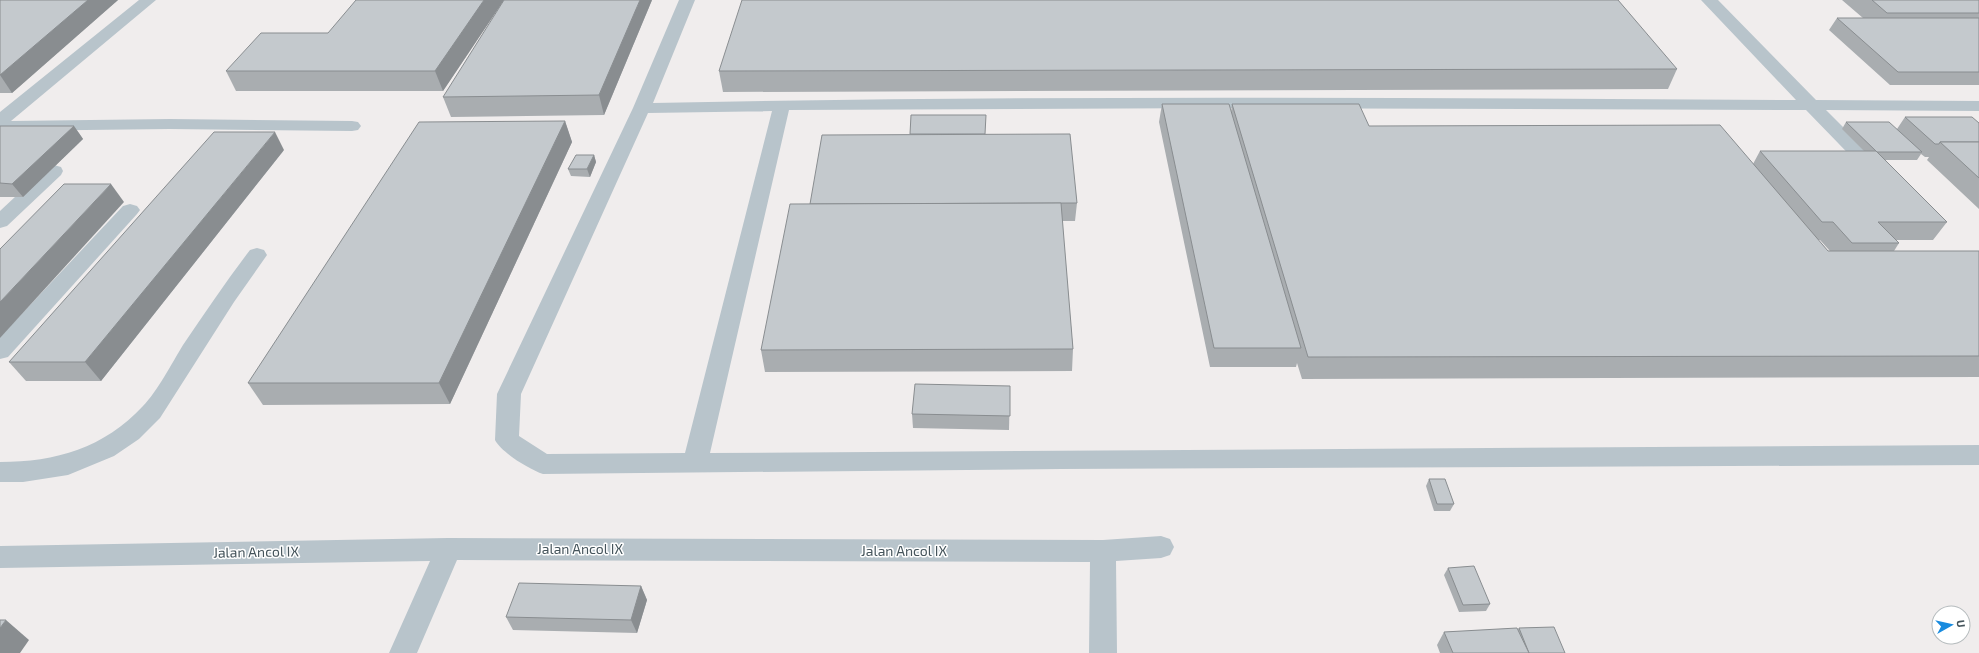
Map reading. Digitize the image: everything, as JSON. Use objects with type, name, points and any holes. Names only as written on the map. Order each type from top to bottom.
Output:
[{"type":"lane","points":[[0,121],[148,0]]},
{"type":"lane","points":[[688,0],[642,108],[509,394],[507,440],[543,464],[1061,459],[1979,455]]},
{"type":"lane","points":[[1709,0],[1811,106],[1889,184]]},
{"type":"lane","points":[[642,108],[782,104],[1979,106]]},
{"type":"lane","points":[[695,463],[782,104]]},
{"type":"lane","points":[[0,126],[178,124],[352,126]]},
{"type":"lane","points":[[0,222],[54,171]]},
{"type":"lane","points":[[0,351],[130,210]]},
{"type":"lane","points":[[0,472],[23,472],[68,465],[106,449],[130,432],[152,412],[226,297],[257,255]]},
{"type":"lane","name":"Jalan Ancol IX","points":[[0,557],[448,549],[1103,551],[1161,547]]},
{"type":"lane","points":[[403,653],[448,549]]},
{"type":"lane","points":[[1103,551],[1103,653]]},
{"type":"building","points":[[0,0],[88,0],[0,75]]},
{"type":"building","points":[[356,0],[484,0],[435,71],[226,71],[261,33],[328,33]]},
{"type":"building","points":[[504,0],[640,0],[599,95],[443,97]]},
{"type":"building","points":[[742,0],[1618,0],[1677,69],[719,71]]},
{"type":"building","points":[[1872,0],[1979,0],[1979,13],[1887,13]]},
{"type":"building","points":[[1837,18],[1979,18],[1979,72],[1898,72]]},
{"type":"building","points":[[1162,104],[1229,104],[1301,348],[1214,348]]},
{"type":"building","points":[[1232,104],[1359,104],[1369,126],[1720,125],[1828,251],[1979,251],[1979,356],[1308,357]]},
{"type":"building","points":[[911,115],[986,115],[985,134],[910,134]]},
{"type":"building","points":[[1905,117],[1972,117],[1979,123],[1979,142],[1940,142],[1939,144],[1935,144]]},
{"type":"building","points":[[565,121],[439,383],[248,383],[419,122]]},
{"type":"building","points":[[1846,122],[1889,122],[1922,152],[1877,152]]},
{"type":"building","points":[[0,126],[74,126],[12,184],[0,183]]},
{"type":"building","points":[[214,132],[275,132],[85,362],[9,362]]},
{"type":"building","points":[[1070,134],[1077,203],[810,204],[822,135]]},
{"type":"building","points":[[1940,142],[1979,142],[1979,178]]},
{"type":"building","points":[[1760,151],[1876,151],[1947,222],[1878,222],[1899,243],[1852,243],[1833,222],[1822,222]]},
{"type":"building","points":[[576,155],[594,155],[587,169],[568,169]]},
{"type":"building","points":[[64,184],[111,184],[0,302],[0,249]]},
{"type":"building","points":[[1061,203],[1073,349],[761,350],[790,204]]},
{"type":"building","points":[[915,384],[1010,386],[1010,416],[912,414]]},
{"type":"building","points":[[1429,479],[1445,479],[1454,504],[1437,504]]},
{"type":"building","points":[[1474,566],[1490,604],[1463,605],[1448,568]]},
{"type":"building","points":[[519,583],[641,586],[631,620],[506,617]]},
{"type":"building","points":[[0,620],[6,620],[0,628]]},
{"type":"building","points":[[1554,627],[1565,653],[1529,653],[1519,628]]},
{"type":"building","points":[[1517,628],[1529,653],[1453,653],[1444,632]]}]
